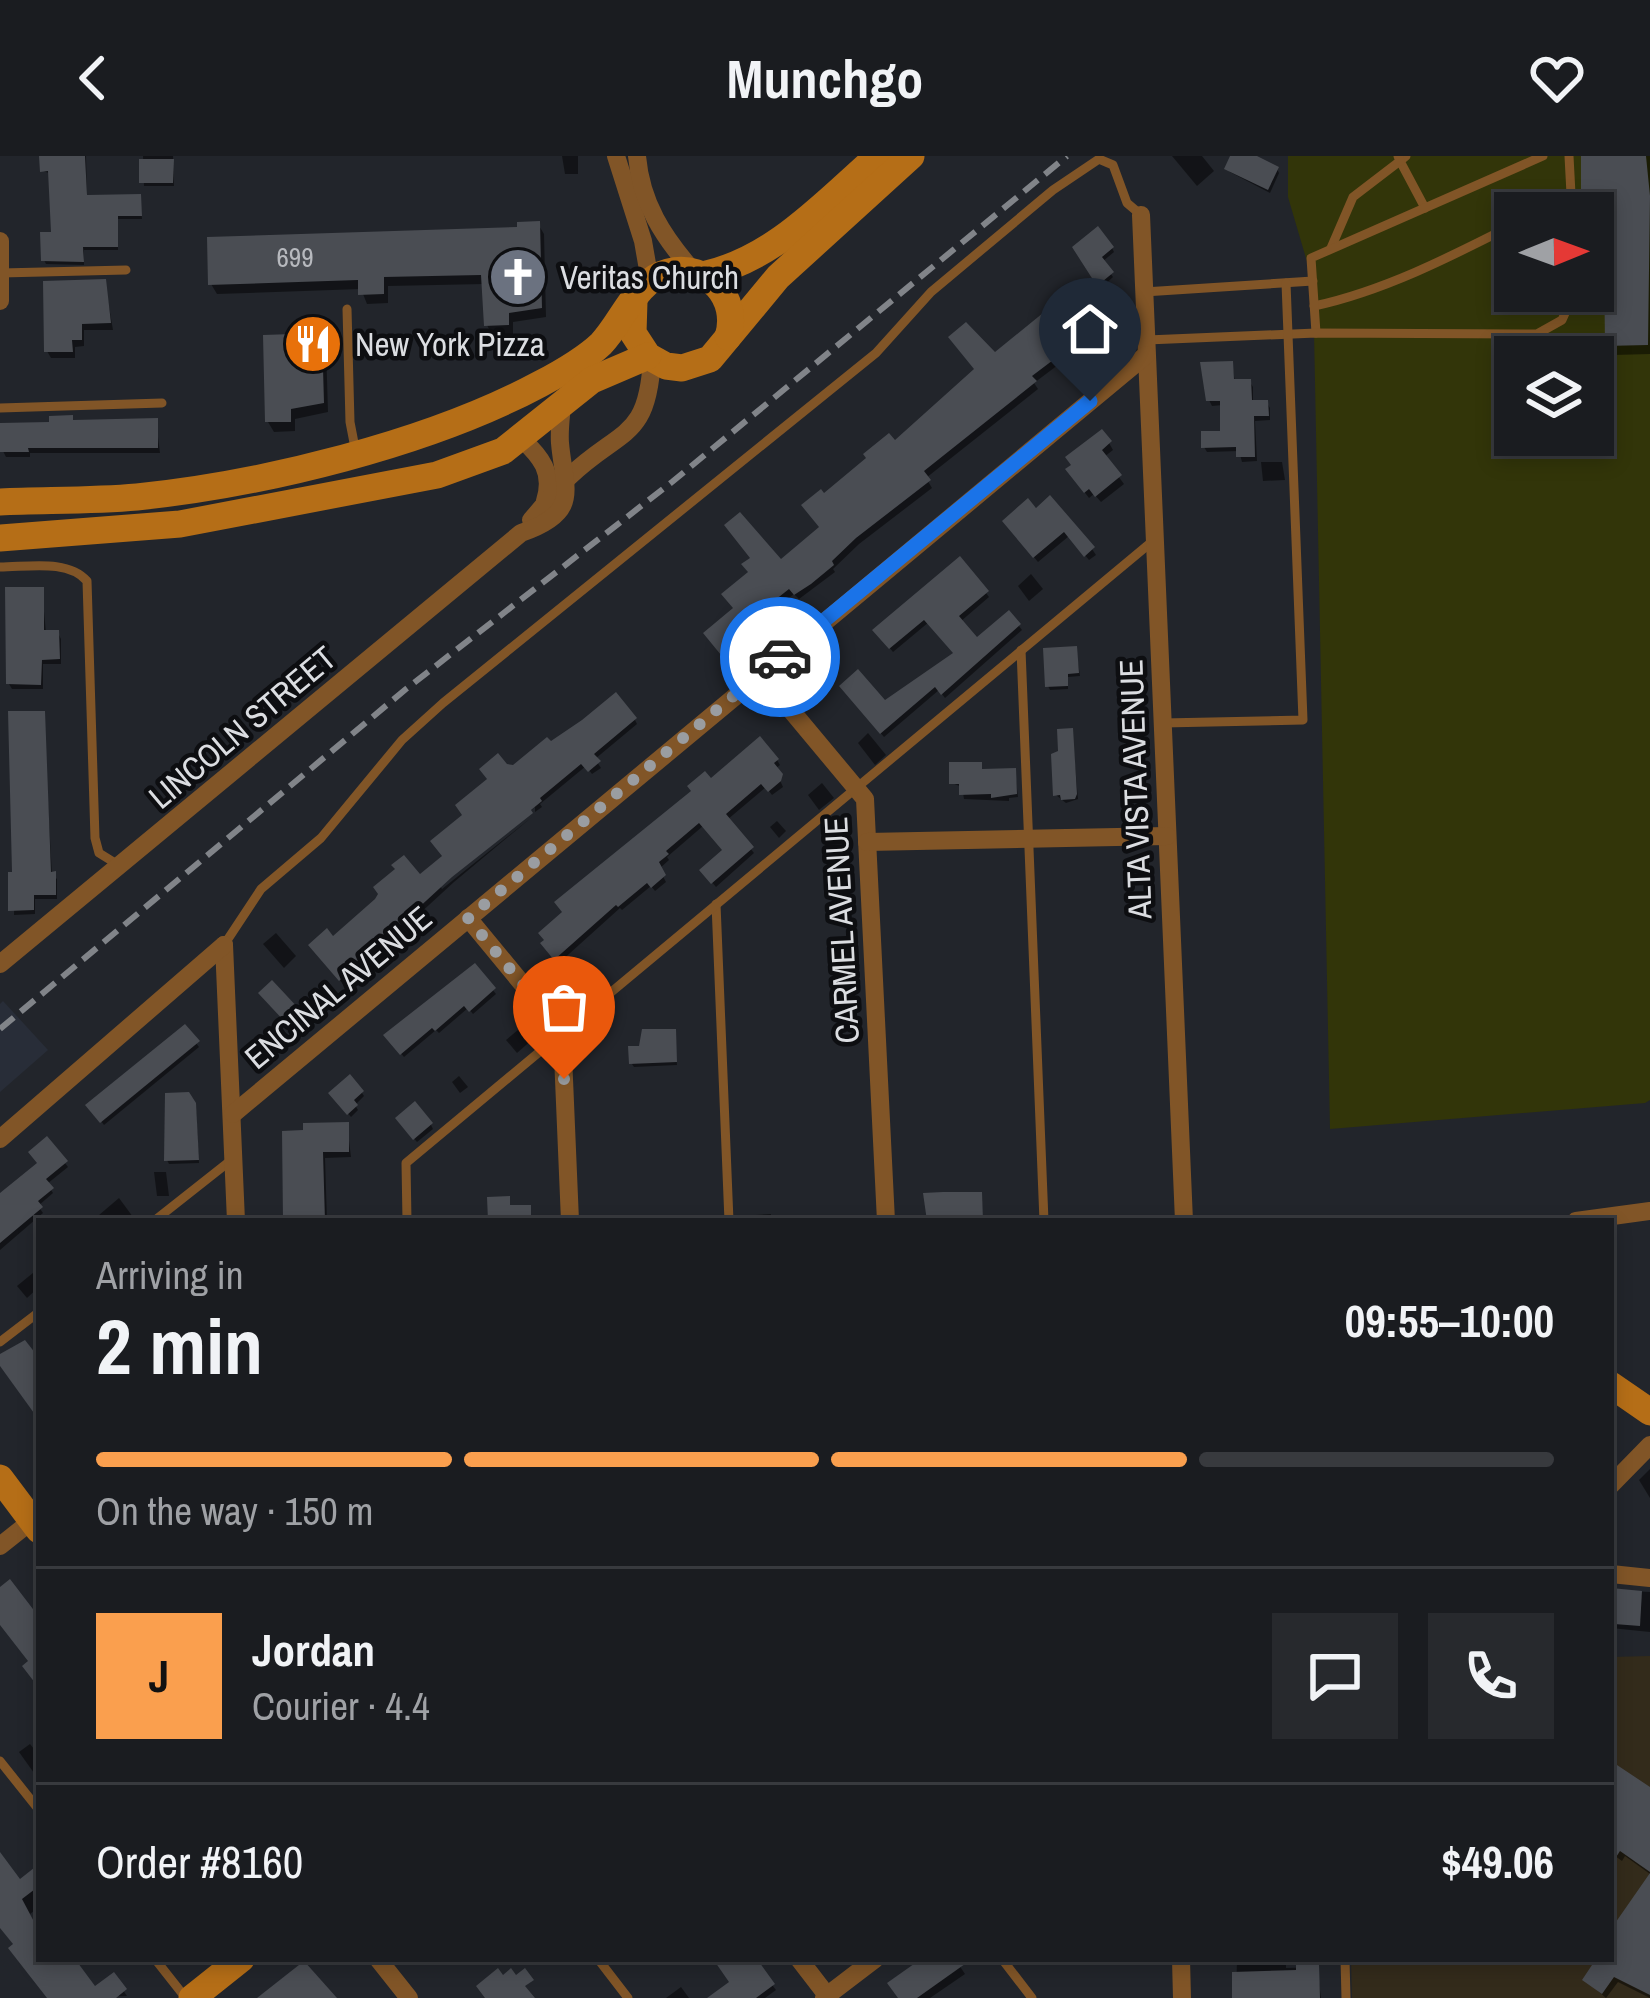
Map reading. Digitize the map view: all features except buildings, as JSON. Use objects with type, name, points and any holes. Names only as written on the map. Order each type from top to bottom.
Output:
[{"type":"main road","points":[[0,502],[179,492],[356,454],[446,423],[538,386],[598,346],[642,291],[671,271],[698,273],[738,266],[771,250],[878,156]]},
{"type":"main road","points":[[642,291],[633,332],[650,357],[666,366],[695,366],[710,359],[778,277],[911,156]]},
{"type":"main road","points":[[698,273],[728,299],[732,318],[728,337]]},
{"type":"main road","points":[[0,538],[180,524],[402,483],[480,462],[521,438],[592,380],[650,357]]},
{"type":"main road","points":[[1614,1387],[1650,1412]]},
{"type":"main road","points":[[0,1478],[36,1521]]},
{"type":"main road","points":[[189,1998],[237,1962]]},
{"type":"street","points":[[616,156],[643,241],[642,291]]},
{"type":"street","points":[[638,159],[654,219],[698,273]]},
{"type":"street","name":"ALTA VISTA AVENUE","points":[[1141,215],[1184,1218]]},
{"type":"street","points":[[0,241],[0,301]]},
{"type":"street","name":"ENCINAL AVENUE","points":[[233,1114],[1146,347]]},
{"type":"street","name":"LINCOLN STREET","points":[[521,533],[568,477],[620,439],[643,414],[649,400],[650,357]]},
{"type":"street","points":[[562,405],[560,438],[568,477]]},
{"type":"street","points":[[521,438],[547,470],[547,496],[541,509]]},
{"type":"street","name":"LINCOLN STREET","points":[[0,964],[521,533],[557,510],[567,498],[568,477]]},
{"type":"street","name":"CARMEL AVENUE","points":[[760,673],[865,799],[886,1218]]},
{"type":"street","points":[[867,842],[1167,836]]},
{"type":"street","points":[[468,918],[562,1032],[570,1218]]},
{"type":"street","points":[[224,945],[236,1218]]},
{"type":"street","points":[[0,1138],[224,945]]},
{"type":"street","points":[[1596,1218],[1650,1210]]},
{"type":"street","points":[[1614,1482],[1650,1445]]},
{"type":"street","points":[[0,1546],[36,1523]]},
{"type":"street","points":[[1614,1574],[1650,1578]]},
{"type":"street","points":[[380,1962],[409,1998]]},
{"type":"street","points":[[801,1962],[827,1997],[870,1962]]},
{"type":"street","points":[[1180,1962],[1182,1998]]},
{"type":"lane","points":[[1316,333],[1311,258],[1544,156]]},
{"type":"lane","points":[[1569,156],[1571,192]]},
{"type":"lane","points":[[1330,250],[1353,196],[1402,158],[1425,208]]},
{"type":"lane","points":[[224,945],[261,889],[321,838],[402,740],[876,352],[931,292],[1053,190],[1099,159],[1113,165],[1127,203],[1141,215]]},
{"type":"lane","points":[[1314,306],[1360,293],[1494,235]]},
{"type":"lane","points":[[1,274],[126,270]]},
{"type":"lane","points":[[1144,292],[1312,281]]},
{"type":"lane","points":[[1162,723],[1303,720],[1286,284]]},
{"type":"lane","points":[[347,309],[350,422],[356,454]]},
{"type":"lane","points":[[1146,347],[1316,333],[1537,334],[1562,320],[1566,312]]},
{"type":"lane","points":[[0,408],[162,403]]},
{"type":"lane","points":[[407,1218],[406,1163],[1154,540]]},
{"type":"lane","points":[[0,568],[65,567],[78,571],[87,581],[95,838],[99,853],[121,866]]},
{"type":"lane","points":[[1022,650],[1044,1218]]},
{"type":"lane","points":[[716,904],[729,1218]]},
{"type":"lane","points":[[158,1218],[234,1158]]},
{"type":"lane","points":[[0,1342],[36,1314]]},
{"type":"lane","points":[[0,1761],[36,1806]]},
{"type":"lane","points":[[158,1962],[189,1998]]},
{"type":"lane","points":[[600,1962],[628,1998]]},
{"type":"lane","points":[[1004,1962],[1032,1998]]},
{"type":"lane","points":[[1345,1962],[1346,1998]]},
{"type":"shaded area","points":[[3,1001],[48,1050],[0,1092],[0,1004]]},
{"type":"shaded area","points":[[1650,1656],[1650,1998],[1352,1998],[1351,1962],[1614,1962],[1614,1657]]},
{"type":"green space","points":[[1288,156],[1650,156],[1650,1100],[1645,1103],[1330,1129],[1313,282],[1288,197]]},
{"type":"railway","points":[[0,1029],[406,689],[672,482],[1067,156]]},
{"type":"way so far","points":[[564,1079],[562,1032],[468,918],[780,657]]},
{"type":"place","name":"Veritas Church","points":[[518,277]]},
{"type":"place","name":"New York Pizza","points":[[313,344]]},
{"type":"route","points":[[780,657],[1090,401]]}]
